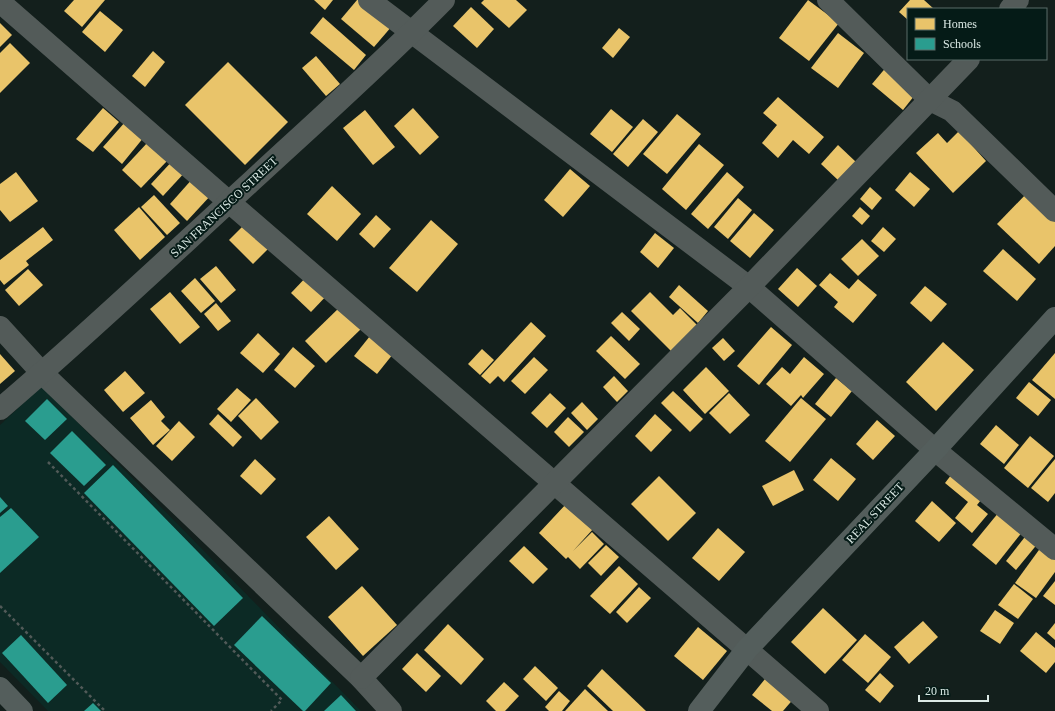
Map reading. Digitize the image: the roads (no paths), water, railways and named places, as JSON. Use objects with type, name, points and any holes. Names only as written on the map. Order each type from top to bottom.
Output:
[{"type":"main road","name":"REAL STREET","points":[[698,711],[747,649],[935,450],[1055,318]]},
{"type":"main road","points":[[0,688],[22,711]]},
{"type":"street","points":[[369,0],[749,287],[935,450],[1055,549]]},
{"type":"street","name":"SAN FRANCISCO STREET","points":[[0,409],[42,373],[412,33],[444,0]]},
{"type":"street","points":[[828,0],[930,100],[952,111],[1055,211]]},
{"type":"street","points":[[1011,8],[1018,0]]},
{"type":"street","points":[[0,2],[228,202],[818,711]]},
{"type":"street","points":[[361,678],[749,287],[968,60]]},
{"type":"street","points":[[0,327],[42,373],[361,678],[391,711]]}]
